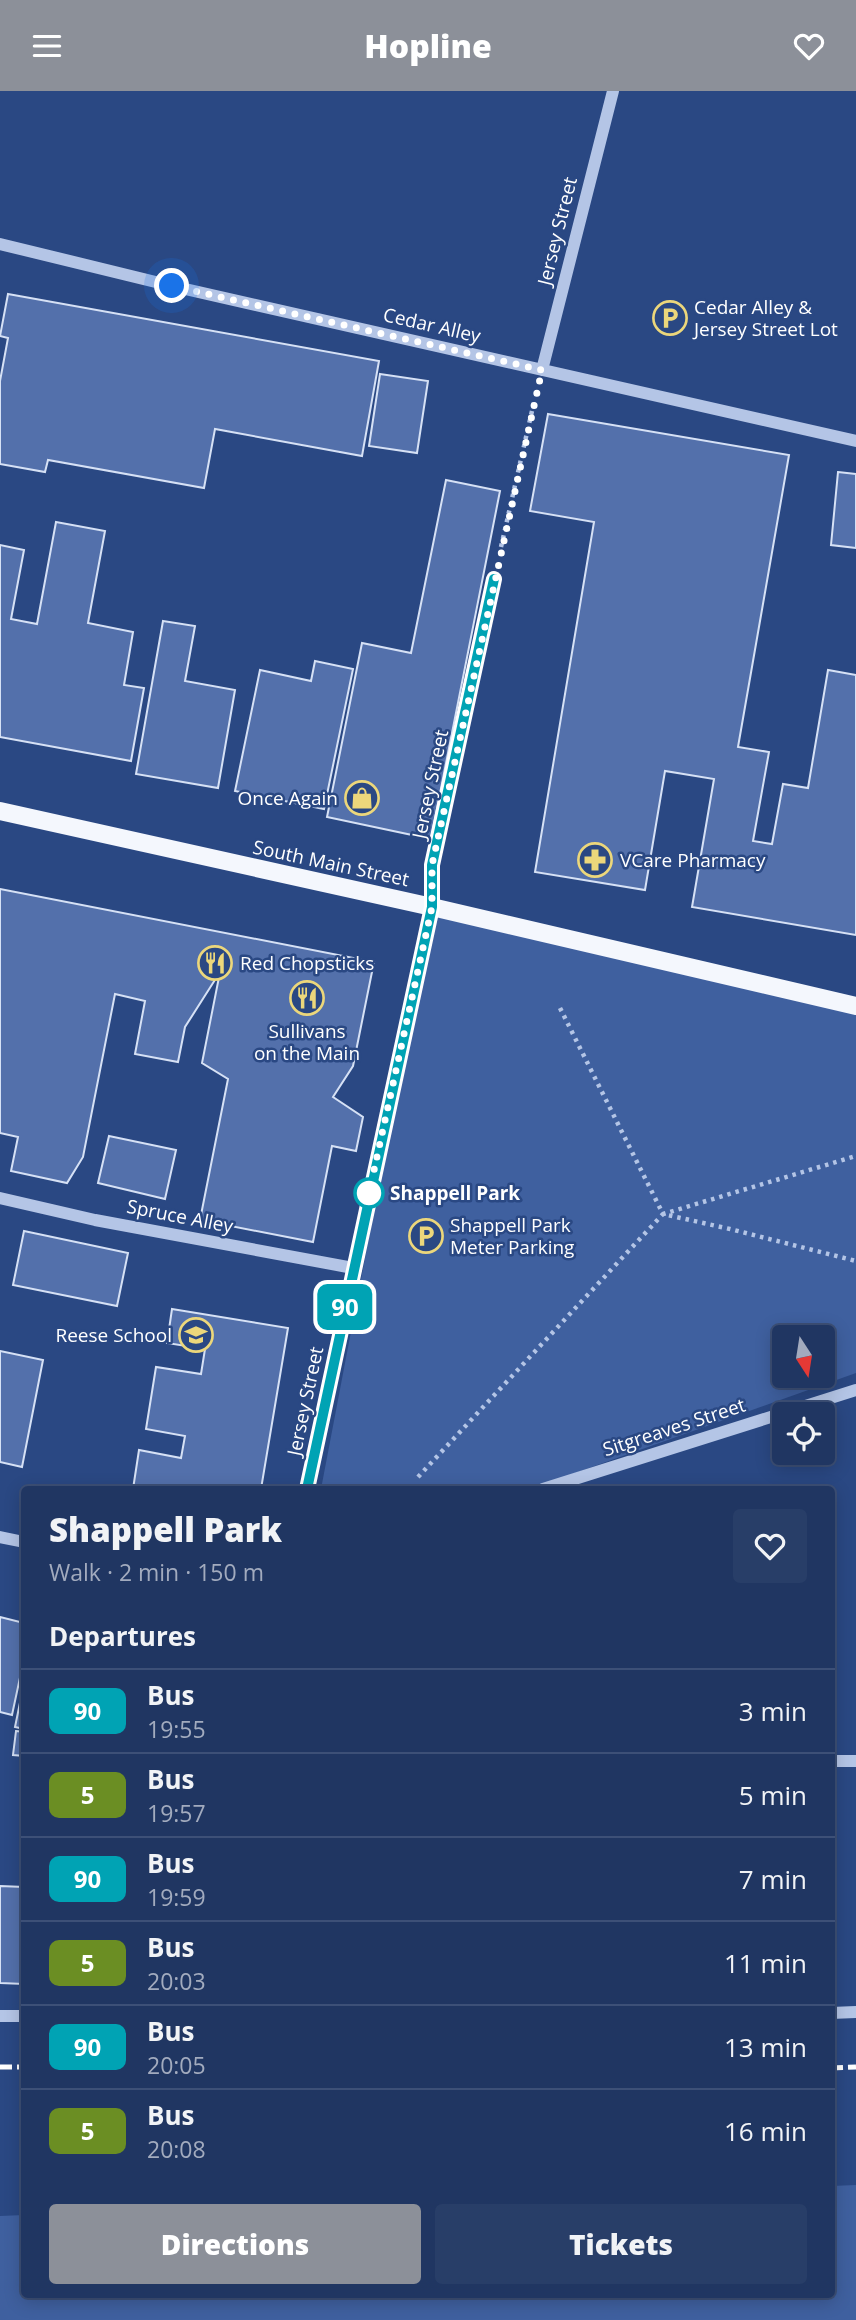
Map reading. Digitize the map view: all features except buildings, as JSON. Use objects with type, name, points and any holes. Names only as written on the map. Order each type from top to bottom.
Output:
[{"type":"main road","name":"South Main Street","points":[[0,811],[432,907],[856,1006]]},
{"type":"street","name":"Jersey Street","points":[[542,370],[612,91]]},
{"type":"street","name":"Cedar Alley","points":[[0,244],[172,286],[856,441]]},
{"type":"street","name":"Jersey Street","points":[[308,1486],[432,907],[432,865],[494,579]]},
{"type":"street","name":"Spruce Alley","points":[[0,1198],[95,1220],[353,1268]]},
{"type":"street","name":"Sitgreaves Street","points":[[572,1485],[856,1390]]},
{"type":"street","points":[[0,1537],[21,1541]]},
{"type":"street","points":[[835,1761],[856,1761]]},
{"type":"street","points":[[835,2013],[856,2012]]},
{"type":"street","points":[[0,2016],[21,2016]]},
{"type":"path","points":[[494,579],[542,370]]},
{"type":"path","points":[[560,1009],[663,1214]]},
{"type":"path","points":[[418,1477],[663,1214],[856,1156]]},
{"type":"path","points":[[663,1214],[856,1261]]},
{"type":"shaded area","name":"Shappell Park","points":[[432,907],[856,999],[856,1373],[835,1380],[835,1325],[772,1325],[772,1388],[814,1388],[538,1486],[322,1486]]},
{"type":"shaded area","points":[[856,2185],[856,2320],[0,2320],[0,2216],[21,2215],[21,2298],[835,2298],[835,2186]]},
{"type":"railway","points":[[0,2067],[21,2067]]},
{"type":"railway","points":[[835,2068],[856,2067]]},
{"type":"bus line","name":"90","points":[[308,1486],[432,907],[432,865],[494,579]]},
{"type":"place","name":"Cedar Alley & Jersey Street Lot","points":[[670,318]]},
{"type":"place","name":"Once Again","points":[[362,798]]},
{"type":"place","name":"VCare Pharmacy","points":[[595,860]]},
{"type":"place","name":"Red Chopsticks","points":[[215,963]]},
{"type":"place","name":"Sullivans on the Main","points":[[307,998]]},
{"type":"place","name":"Shappell Park","points":[[369,1193]]},
{"type":"place","name":"Shappell Park Meter Parking","points":[[426,1236]]},
{"type":"place","name":"Reese School","points":[[196,1335]]},
{"type":"route","points":[[172,286],[542,370],[432,865],[432,907],[369,1193]]}]
